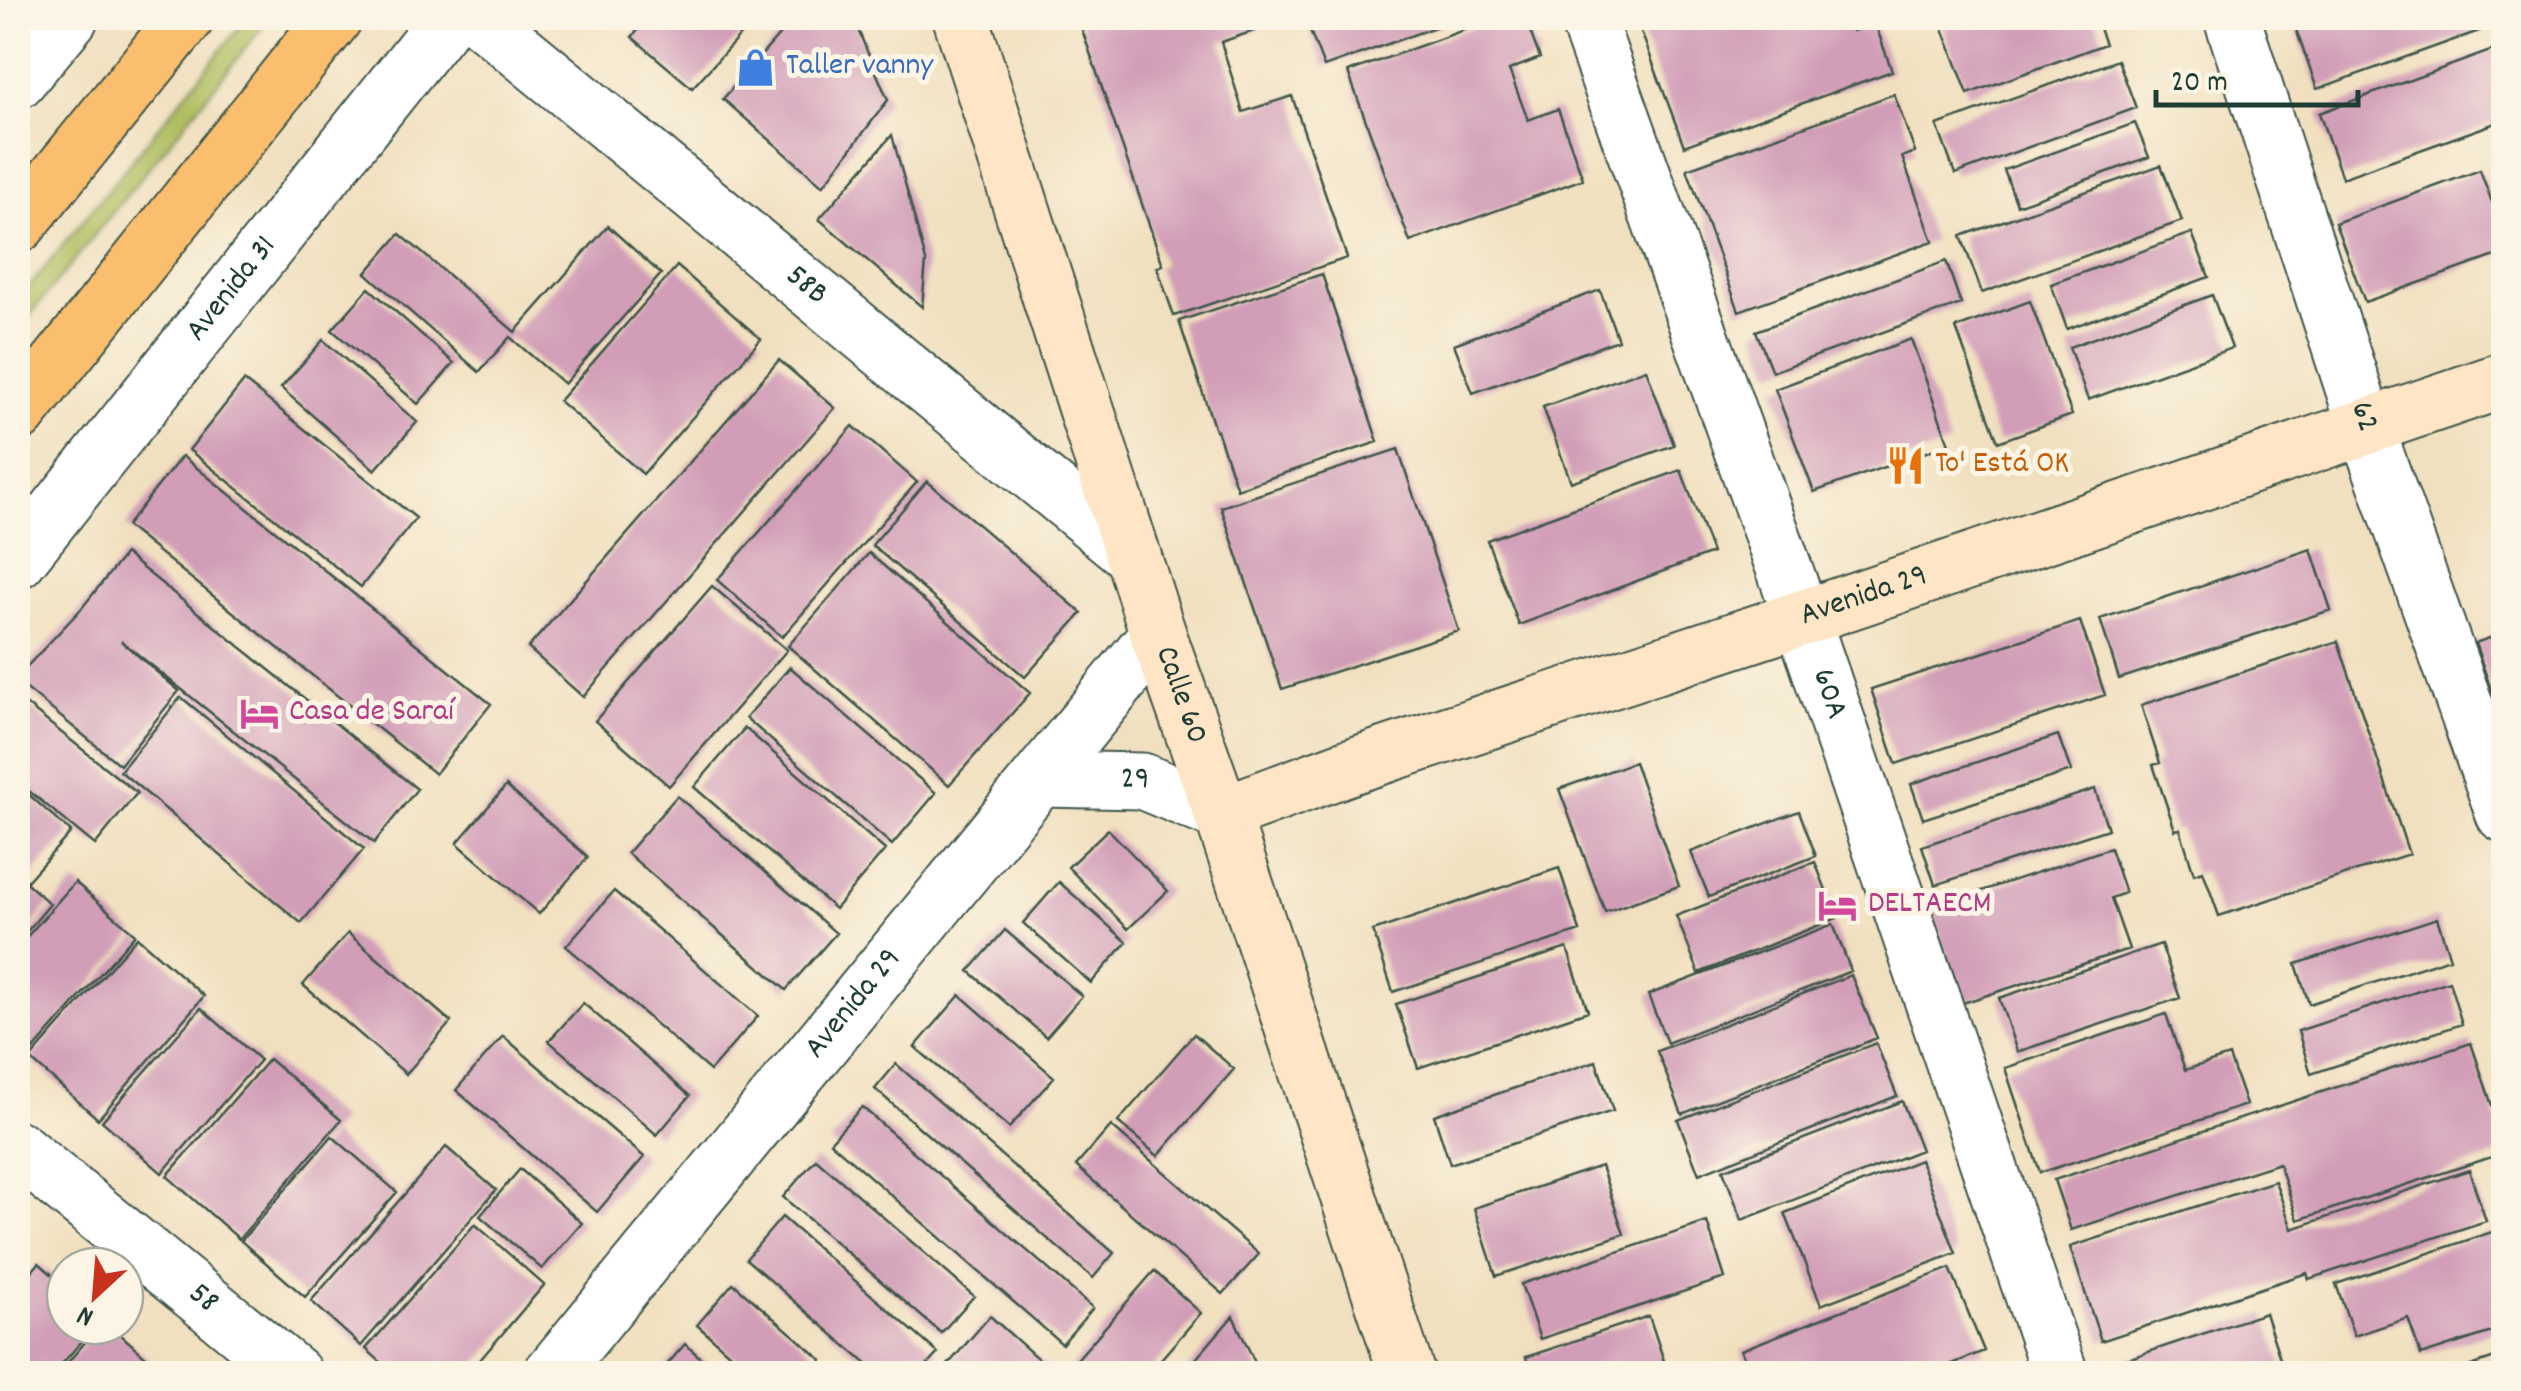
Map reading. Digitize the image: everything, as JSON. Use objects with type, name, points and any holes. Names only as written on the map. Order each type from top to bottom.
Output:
[{"type":"main road","points":[[18,226],[186,18]]},
{"type":"main road","points":[[18,414],[334,18]]},
{"type":"street","points":[[18,80],[70,18]]},
{"type":"street","name":"Avenida 31","points":[[18,560],[448,18]]},
{"type":"street","name":"58B","points":[[480,18],[1132,556]]},
{"type":"street","name":"Calle 60","points":[[961,18],[1132,556],[1222,814],[1407,1374]]},
{"type":"street","name":"60A","points":[[1587,18],[1802,618],[2060,1374]]},
{"type":"street","name":"62","points":[[2232,18],[2366,426],[2504,814]]},
{"type":"street","name":"Avenida 29","points":[[1222,814],[1349,767],[2504,380]]},
{"type":"street","name":"Avenida 29","points":[[551,1374],[1158,634]]},
{"type":"street","name":"29","points":[[1040,779],[1142,781],[1222,814]]},
{"type":"street","name":"58","points":[[18,1150],[294,1374]]},
{"type":"green space","points":[[247,18],[270,18],[18,330],[18,301]]},
{"type":"building","points":[[649,18],[756,18],[692,88],[632,37]]},
{"type":"building","points":[[794,18],[853,18],[888,100],[823,186],[723,99]]},
{"type":"building","points":[[1078,18],[1256,18],[1260,29],[1221,42],[1243,112],[1292,96],[1347,258],[1174,316],[1157,267],[1163,265]]},
{"type":"building","points":[[1305,18],[1460,18],[1324,67]]},
{"type":"building","points":[[1497,18],[1525,18],[1540,58],[1509,70],[1528,120],[1558,109],[1583,179],[1410,242],[1348,72]]},
{"type":"building","points":[[1636,18],[1849,18],[1853,31],[1875,23],[1892,71],[1684,146]]},
{"type":"building","points":[[1939,18],[2095,18],[2105,44],[1968,94]]},
{"type":"building","points":[[2504,18],[2504,22],[2317,89],[2293,21]]},
{"type":"building","points":[[2504,46],[2504,120],[2342,178],[2319,113]]},
{"type":"building","points":[[2118,60],[2136,108],[1955,174],[1937,125]]},
{"type":"building","points":[[1894,94],[1915,152],[1902,157],[1933,241],[1739,311],[1687,169]]},
{"type":"building","points":[[2135,123],[2149,157],[2017,205],[2004,170]]},
{"type":"building","points":[[892,135],[926,261],[922,307],[819,219]]},
{"type":"building","points":[[2161,165],[2182,221],[1982,293],[1961,236]]},
{"type":"building","points":[[2480,170],[2504,234],[2504,253],[2365,302],[2335,223]]},
{"type":"building","points":[[2504,187],[2504,222],[2503,222],[2492,191]]},
{"type":"building","points":[[608,226],[661,274],[564,384],[510,337],[479,372],[366,273],[400,234],[515,332]]},
{"type":"building","points":[[2192,233],[2209,277],[2067,329],[2051,284]]},
{"type":"building","points":[[1946,261],[1961,304],[1772,372],[1756,331]]},
{"type":"building","points":[[677,266],[761,339],[643,474],[559,401]]},
{"type":"building","points":[[1322,274],[1378,442],[1237,489],[1179,321]]},
{"type":"building","points":[[369,288],[454,363],[418,404],[332,330]]},
{"type":"building","points":[[1600,290],[1618,340],[1473,393],[1454,344]]},
{"type":"building","points":[[2212,295],[2232,348],[2088,400],[2069,347]]},
{"type":"building","points":[[2030,301],[2072,415],[1998,442],[1956,328]]},
{"type":"building","points":[[1911,339],[1949,444],[1814,492],[1775,389]]},
{"type":"building","points":[[323,340],[417,422],[375,470],[281,388]]},
{"type":"building","points":[[779,360],[835,408],[583,697],[528,648]]},
{"type":"building","points":[[1646,369],[1674,445],[1571,482],[1543,407]]},
{"type":"building","points":[[244,381],[416,518],[361,587],[189,450]]},
{"type":"building","points":[[853,426],[917,482],[782,637],[717,580]]},
{"type":"building","points":[[1398,449],[1459,631],[1282,689],[1221,507]]},
{"type":"building","points":[[182,456],[491,704],[435,774],[126,526]]},
{"type":"building","points":[[1681,470],[1712,553],[1519,625],[1487,540]]},
{"type":"building","points":[[927,481],[1082,613],[1025,677],[872,545]]},
{"type":"building","points":[[2311,549],[2331,610],[2119,679],[2100,619]]},
{"type":"building","points":[[869,553],[1030,693],[949,785],[788,646]]},
{"type":"building","points":[[125,554],[417,789],[374,843],[121,641],[179,691],[120,765],[18,682],[18,676],[81,609]]},
{"type":"building","points":[[712,586],[787,650],[669,786],[595,721]]},
{"type":"building","points":[[2080,621],[2105,695],[1896,764],[1871,689]]},
{"type":"building","points":[[2504,633],[2504,698],[2495,701],[2475,643]]},
{"type":"building","points":[[2338,641],[2409,854],[2219,916],[2203,871],[2194,874],[2180,829],[2175,830],[2153,765],[2160,763],[2141,705]]},
{"type":"building","points":[[790,667],[936,793],[892,845],[746,718]]},
{"type":"building","points":[[181,697],[364,849],[301,923],[120,771]]},
{"type":"building","points":[[18,698],[137,793],[95,845],[18,782]]},
{"type":"building","points":[[745,728],[885,850],[835,909],[694,787]]},
{"type":"building","points":[[2058,735],[2071,771],[1923,819],[1911,784]]},
{"type":"building","points":[[1634,762],[1679,886],[1605,912],[1559,789]]},
{"type":"building","points":[[18,785],[71,832],[27,881],[18,874]]},
{"type":"building","points":[[506,786],[588,857],[539,914],[457,843]]},
{"type":"building","points":[[2095,789],[2108,829],[1935,885],[1922,846]]},
{"type":"building","points":[[677,796],[836,933],[786,990],[627,853]]},
{"type":"building","points":[[1799,811],[1816,856],[1709,897],[1691,852]]},
{"type":"building","points":[[1108,829],[1168,891],[1128,929],[1068,867]]},
{"type":"building","points":[[2110,848],[2125,893],[2111,898],[2129,949],[1963,1003],[1931,908]]},
{"type":"building","points":[[1815,862],[1837,918],[1699,973],[1676,916]]},
{"type":"building","points":[[1559,868],[1580,931],[1393,992],[1373,931]]},
{"type":"building","points":[[18,875],[50,904],[18,942]]},
{"type":"building","points":[[75,882],[135,934],[31,1053],[18,1041],[18,947]]},
{"type":"building","points":[[1059,882],[1127,942],[1091,983],[1023,923]]},
{"type":"building","points":[[614,891],[758,1016],[710,1071],[566,946]]},
{"type":"building","points":[[2437,918],[2450,958],[2309,1004],[2296,964]]},
{"type":"building","points":[[1833,924],[1851,971],[1667,1043],[1648,995]]},
{"type":"building","points":[[1005,930],[1082,996],[1046,1037],[969,971]]},
{"type":"building","points":[[348,933],[451,1022],[406,1074],[303,985]]},
{"type":"building","points":[[137,937],[204,996],[98,1119],[30,1059]]},
{"type":"building","points":[[2161,944],[2180,998],[2017,1052],[1999,998]]},
{"type":"building","points":[[1567,948],[1588,1011],[1418,1068],[1396,1004]]},
{"type":"building","points":[[1851,975],[1877,1038],[1682,1114],[1657,1051]]},
{"type":"building","points":[[2449,981],[2462,1024],[2311,1074],[2298,1031]]},
{"type":"building","points":[[960,995],[1054,1077],[1009,1128],[915,1047]]},
{"type":"building","points":[[583,1003],[690,1096],[657,1135],[549,1041]]},
{"type":"building","points":[[201,1008],[260,1060],[162,1173],[102,1121]]},
{"type":"building","points":[[2166,1014],[2185,1070],[2229,1056],[2246,1105],[2040,1173],[2005,1068]]},
{"type":"building","points":[[1194,1034],[1234,1069],[1158,1156],[1118,1122]]},
{"type":"building","points":[[503,1036],[644,1157],[597,1212],[456,1090]]},
{"type":"building","points":[[1876,1043],[1897,1096],[1699,1174],[1678,1120]]},
{"type":"building","points":[[2471,1043],[2504,1141],[2504,1153],[2298,1220],[2279,1163],[2071,1230],[2054,1180]]},
{"type":"building","points":[[269,1059],[341,1120],[239,1239],[167,1176]]},
{"type":"building","points":[[1596,1061],[1613,1111],[1450,1164],[1434,1115]]},
{"type":"building","points":[[896,1064],[1114,1253],[1093,1278],[875,1089]]},
{"type":"building","points":[[1902,1101],[1921,1150],[1742,1220],[1723,1170]]},
{"type":"building","points":[[862,1107],[1093,1308],[1062,1344],[830,1142]]},
{"type":"building","points":[[1111,1126],[1259,1254],[1223,1294],[1076,1166]]},
{"type":"building","points":[[332,1136],[397,1192],[305,1297],[241,1241]]},
{"type":"building","points":[[446,1147],[496,1190],[361,1346],[311,1301]]},
{"type":"building","points":[[816,1159],[974,1296],[941,1333],[783,1197]]},
{"type":"building","points":[[1920,1160],[1956,1253],[1821,1305],[1785,1213]]},
{"type":"building","points":[[1601,1166],[1624,1234],[1496,1276],[1474,1208]]},
{"type":"building","points":[[520,1169],[582,1223],[542,1269],[480,1216]]},
{"type":"building","points":[[2469,1170],[2486,1221],[2309,1279],[2307,1273],[2101,1341],[2070,1247],[2275,1181],[2292,1229]]},
{"type":"building","points":[[782,1217],[938,1353],[919,1374],[878,1374],[746,1259]]},
{"type":"building","points":[[1707,1222],[1725,1278],[1540,1339],[1521,1284]]},
{"type":"building","points":[[475,1224],[544,1285],[468,1374],[394,1374],[366,1349]]},
{"type":"building","points":[[2504,1228],[2504,1328],[2421,1355],[2408,1318],[2354,1336],[2336,1284]]},
{"type":"building","points":[[39,1263],[45,1268],[45,1346],[78,1346],[53,1374],[18,1374],[18,1288]]},
{"type":"building","points":[[1950,1268],[1984,1351],[1928,1374],[1750,1374],[1741,1350]]},
{"type":"building","points":[[1154,1271],[1201,1313],[1148,1374],[1068,1374],[1066,1372]]},
{"type":"building","points":[[733,1283],[822,1360],[810,1374],[753,1374],[697,1325]]},
{"type":"building","points":[[2265,1313],[2285,1374],[2115,1374],[2112,1364]]},
{"type":"building","points":[[990,1316],[1055,1374],[940,1374]]},
{"type":"building","points":[[1233,1316],[1258,1369],[1254,1374],[1183,1374]]},
{"type":"building","points":[[1649,1316],[1666,1367],[1645,1374],[1531,1374],[1526,1357]]},
{"type":"building","points":[[685,1344],[719,1374],[659,1374]]},
{"type":"building","points":[[82,1346],[133,1346],[157,1367],[152,1374],[58,1374]]},
{"type":"building","points":[[2504,1355],[2504,1374],[2450,1374],[2450,1373]]},
{"type":"place","name":"Taller vanny","points":[[756,67]]},
{"type":"place","name":"To' Está OK","points":[[1905,465]]},
{"type":"place","name":"Casa de Saraí","points":[[259,713]]},
{"type":"place","name":"DELTAECM","points":[[1838,905]]}]
